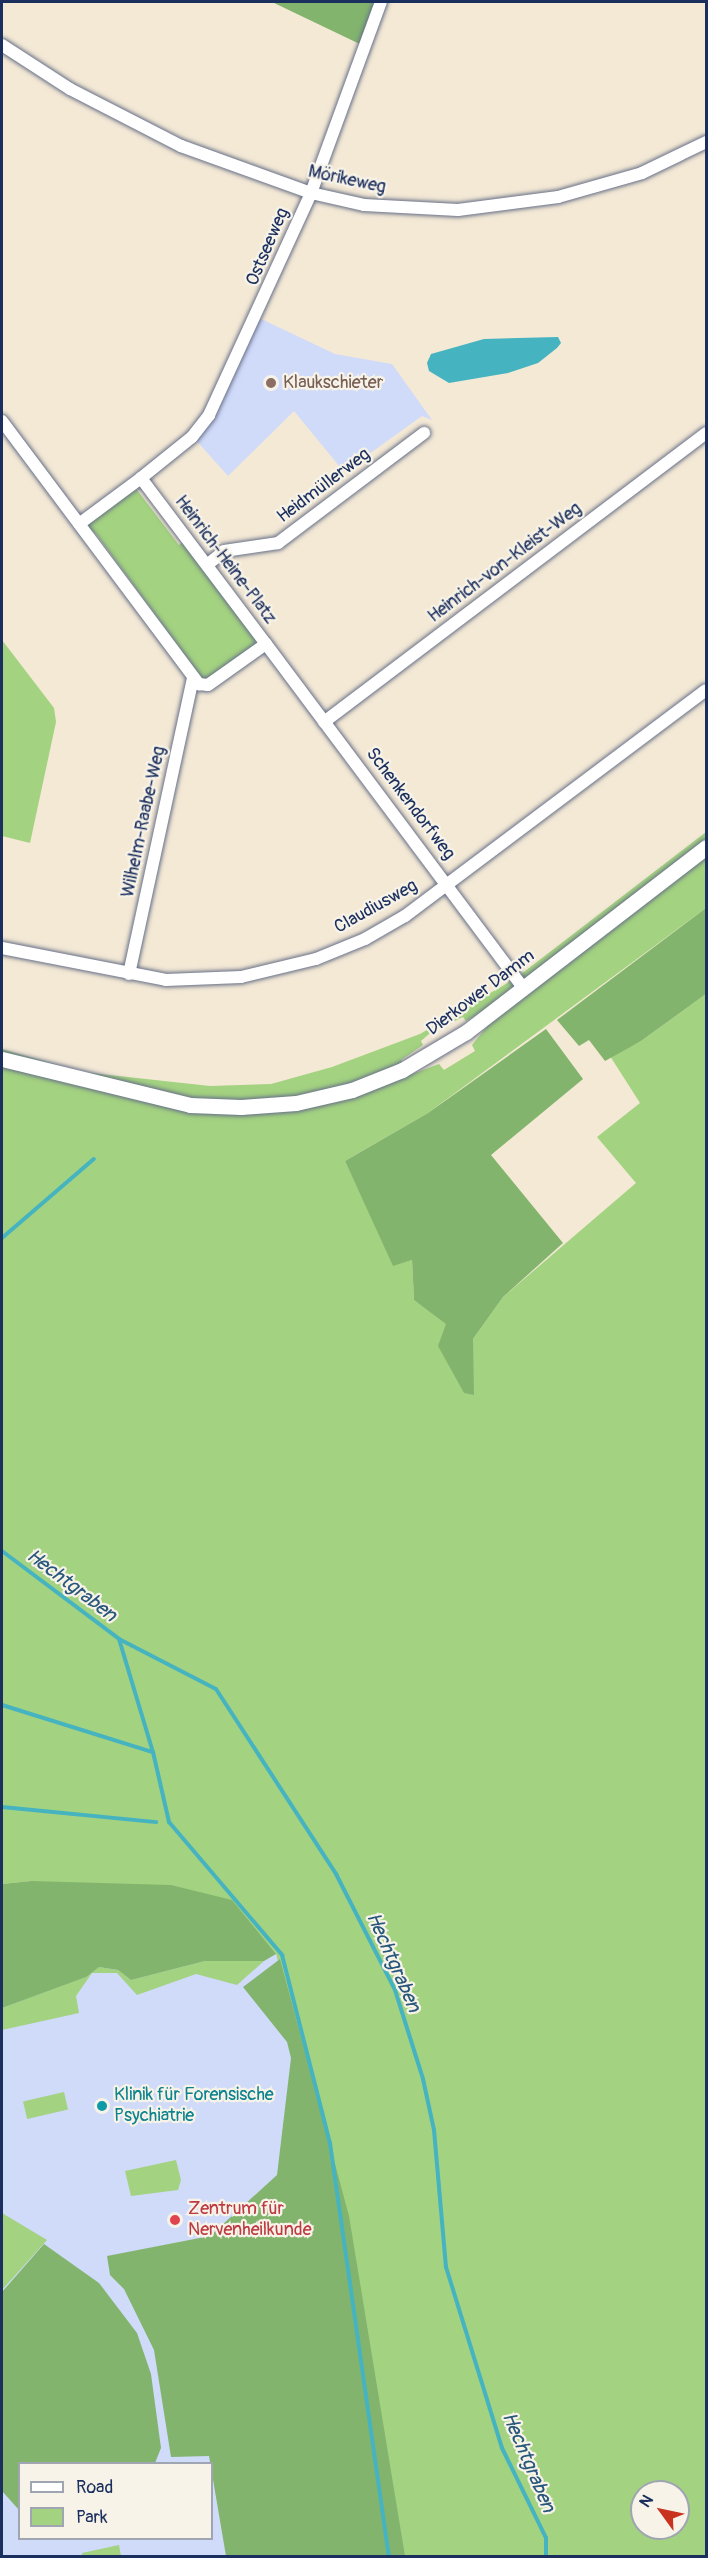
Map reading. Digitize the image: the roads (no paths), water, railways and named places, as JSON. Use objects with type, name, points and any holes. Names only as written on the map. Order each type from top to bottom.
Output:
[{"type":"street","name":"Ostseeweg","points":[[141,478],[192,437],[209,415],[311,193],[381,2]]},
{"type":"street","name":"Mörikeweg","points":[[2,45],[70,89],[181,146],[311,193],[408,210],[506,207],[597,188],[642,173],[706,142]]},
{"type":"street","points":[[2,421],[194,678]]},
{"type":"street","name":"Heidmüllerweg","points":[[207,565],[224,551],[278,543],[424,433]]},
{"type":"street","name":"Heinrich-von-Kleist-Weg","points":[[324,722],[706,433]]},
{"type":"street","points":[[79,524],[141,478]]},
{"type":"street","name":"Heinrich-Heine-Platz","points":[[141,478],[266,644],[208,685],[203,687],[194,678]]},
{"type":"street","name":"Schenkendorfweg","points":[[266,644],[524,987]]},
{"type":"street","name":"Wilhelm-Raabe-Weg","points":[[129,974],[194,678]]},
{"type":"street","name":"Claudiusweg","points":[[2,948],[129,974],[203,980],[241,977],[315,959],[365,939],[448,885],[706,690]]},
{"type":"street","name":"Dierkower Damm","points":[[2,1059],[190,1105],[241,1107],[296,1103],[351,1090],[402,1070],[466,1032],[706,847]]},
{"type":"water","points":[[558,337],[561,343],[538,363],[508,373],[449,383],[429,371],[427,363],[431,354],[484,339]]},
{"type":"waterway","points":[[2,1238],[94,1159]]},
{"type":"waterway","name":"Hechtgraben","points":[[2,1551],[119,1639],[216,1689],[336,1874],[395,1990],[423,2079],[434,2130],[446,2267],[502,2448],[546,2538],[546,2556]]},
{"type":"waterway","points":[[119,1639],[153,1752],[169,1822],[282,1955],[330,2143],[389,2556]]},
{"type":"waterway","points":[[2,1705],[152,1752]]},
{"type":"waterway","points":[[2,1807],[156,1822]]},
{"type":"place","name":"Klaukschieter","points":[[271,383]]},
{"type":"place","name":"Klinik für Forensische Psychiatrie","points":[[102,2106]]},
{"type":"place","name":"Zentrum für Nervenheilkunde","points":[[175,2220]]}]
